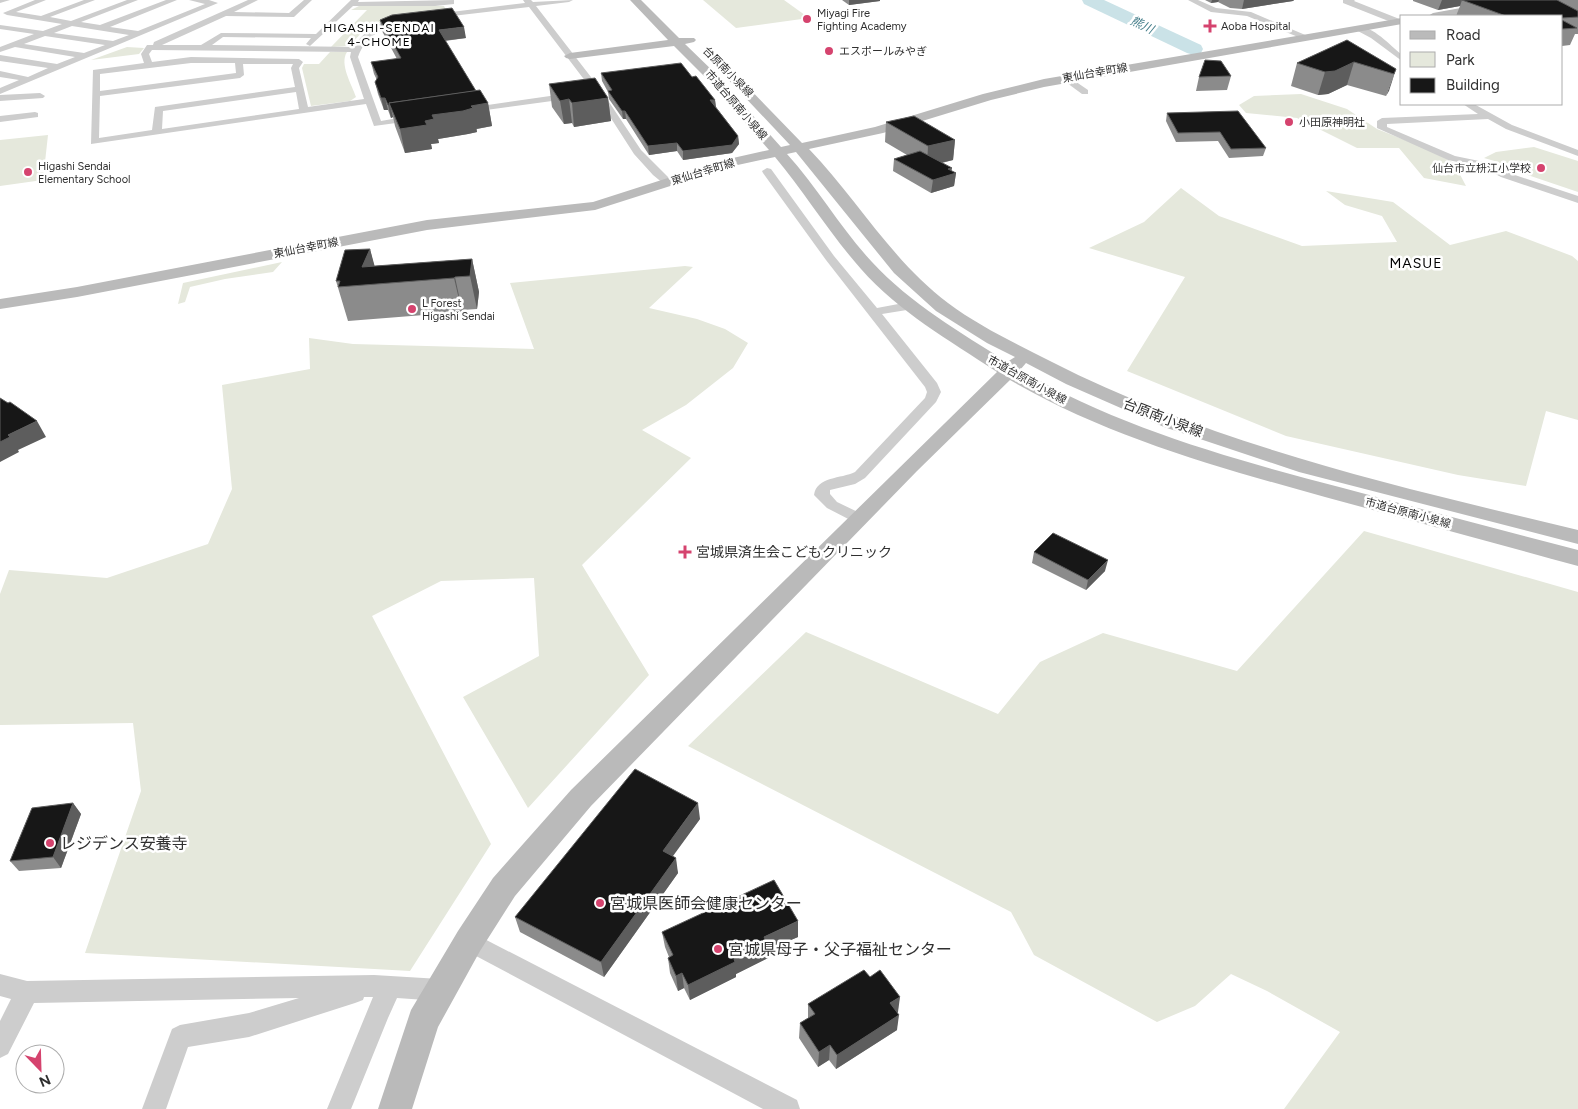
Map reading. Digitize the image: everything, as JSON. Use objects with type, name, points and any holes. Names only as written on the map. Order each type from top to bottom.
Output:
[{"type":"street","points":[[0,1],[6,0]]},
{"type":"street","points":[[3,14],[42,0]]},
{"type":"street","points":[[42,18],[91,0]]},
{"type":"street","points":[[0,50],[134,0]]},
{"type":"street","points":[[101,28],[173,0]]},
{"type":"street","points":[[0,91],[214,3],[193,0]]},
{"type":"street","points":[[149,65],[145,54],[150,47],[254,0]]},
{"type":"street","points":[[222,14],[291,14],[308,0]]},
{"type":"street","points":[[430,17],[528,2],[569,0]]},
{"type":"street","name":"市道台原南小泉線","points":[[635,0],[713,78],[778,152],[866,265],[909,306],[1016,363],[1051,396],[1144,436],[1263,473],[1578,558]]},
{"type":"street","points":[[1192,0],[1214,10],[1248,14],[1306,37]]},
{"type":"street","points":[[1351,0],[1346,1],[1400,22]]},
{"type":"street","points":[[1465,0],[1486,8]]},
{"type":"street","points":[[1440,15],[1523,0]]},
{"type":"street","points":[[304,50],[353,2],[434,4],[450,1],[458,14]]},
{"type":"street","points":[[528,2],[598,92],[640,157],[655,174],[668,182]]},
{"type":"street","points":[[3,14],[42,18],[139,34]]},
{"type":"street","points":[[130,16],[169,22]]},
{"type":"street","points":[[412,19],[375,28],[356,50],[354,57],[377,124],[424,117]]},
{"type":"street","name":"東仙台幸町線","points":[[0,304],[86,290],[428,225],[595,206],[729,163],[878,130],[987,97],[1066,78],[1400,22]]},
{"type":"street","points":[[0,27],[114,44]]},
{"type":"street","points":[[1359,28],[1374,36],[1400,57]]},
{"type":"street","name":"台原南小泉線","points":[[683,29],[732,74],[800,147],[900,270],[952,314],[1016,363],[1073,380],[1171,423],[1306,468],[1470,511],[1578,536]]},
{"type":"street","points":[[203,48],[221,35],[318,36]]},
{"type":"street","points":[[570,56],[695,40]]},
{"type":"street","points":[[0,43],[87,56]]},
{"type":"street","points":[[150,47],[356,50]]},
{"type":"street","points":[[0,58],[58,68]]},
{"type":"street","points":[[304,110],[296,68],[299,62],[191,60],[96,72],[94,142],[369,101]]},
{"type":"street","points":[[96,94],[240,75],[239,61]]},
{"type":"street","points":[[0,74],[27,79]]},
{"type":"street","points":[[1066,78],[1085,92]]},
{"type":"street","points":[[157,132],[158,109],[299,89]]},
{"type":"street","points":[[453,113],[598,92]]},
{"type":"street","points":[[0,98],[40,96]]},
{"type":"street","points":[[1470,105],[1509,127],[1578,153]]},
{"type":"street","points":[[0,119],[35,115]]},
{"type":"street","points":[[1489,116],[1382,121],[1382,128],[1452,158],[1485,165],[1505,176],[1578,200]]},
{"type":"street","points":[[767,171],[830,258],[932,386],[934,392],[931,400],[860,475],[849,481],[835,482],[825,486],[822,491],[822,496],[832,505],[858,519]]},
{"type":"street","points":[[874,312],[909,306]]},
{"type":"street","points":[[395,1109],[424,1020],[469,941],[504,887],[581,798],[1016,363]]},
{"type":"street","points":[[469,941],[788,1109]]},
{"type":"street","points":[[0,985],[27,992],[382,986],[440,990]]},
{"type":"street","points":[[154,1109],[180,1038],[249,1025],[382,986]]},
{"type":"street","points":[[339,1109],[378,1012],[382,986]]},
{"type":"street","points":[[0,1046],[8,1014],[27,992]]},
{"type":"green space","points":[[703,0],[784,0],[809,18],[736,28]]},
{"type":"green space","points":[[359,6],[444,6],[446,10],[374,24],[365,29],[349,46],[331,47],[367,10],[351,10]]},
{"type":"green space","points":[[127,47],[144,48],[139,54],[91,60]]},
{"type":"green space","points":[[330,52],[347,52],[344,62],[345,68],[356,97],[350,101],[311,106],[302,68],[304,64],[319,64]]},
{"type":"green space","points":[[1301,94],[1347,109],[1377,129],[1425,148],[1454,163],[1466,186],[1424,178],[1399,148],[1357,148],[1297,118],[1246,113],[1239,105],[1254,96]]},
{"type":"green space","points":[[48,135],[43,180],[0,186],[0,140]]},
{"type":"green space","points":[[1534,147],[1578,161],[1578,192],[1484,158],[1496,152]]},
{"type":"green space","points":[[1181,188],[1219,216],[1302,246],[1397,242],[1382,216],[1345,205],[1326,191],[1393,202],[1450,245],[1506,231],[1572,256],[1578,261],[1578,420],[1546,411],[1526,486],[1458,475],[1286,436],[1127,371],[1185,277],[1089,248],[1144,222]]},
{"type":"green space","points":[[282,262],[273,272],[225,279],[190,287],[185,302],[178,304],[183,283]]},
{"type":"green space","points":[[685,266],[693,267],[649,308],[697,319],[725,329],[748,343],[733,368],[686,405],[642,430],[691,458],[582,565],[649,675],[528,808],[463,697],[539,656],[534,578],[441,581],[372,616],[491,844],[410,971],[85,953],[141,791],[133,723],[0,725],[0,594],[9,570],[107,578],[208,544],[232,489],[222,385],[310,369],[309,338],[353,344],[534,349],[510,283]]},
{"type":"green space","points":[[1364,531],[1578,592],[1578,1109],[1284,1109],[1340,1032],[1267,991],[1231,974],[1195,1006],[1157,1022],[1034,955],[1011,912],[688,746],[806,632],[998,714],[1040,662],[1103,633],[1237,671]]},
{"type":"building","points":[[1462,0],[1557,0],[1578,11],[1578,17],[1563,18],[1563,15],[1503,15]]},
{"type":"building","points":[[452,8],[464,27],[439,30],[476,91],[389,103],[390,105],[388,105],[385,98],[381,98],[375,82],[378,77],[371,62],[401,58],[380,20],[392,15]]},
{"type":"building","points":[[1563,21],[1577,28],[1563,29]]},
{"type":"building","points":[[1347,40],[1396,69],[1394,74],[1354,62],[1335,71],[1325,72],[1297,63]]},
{"type":"building","points":[[1205,60],[1221,61],[1231,76],[1199,77]]},
{"type":"building","points":[[681,63],[692,77],[696,76],[715,100],[710,100],[738,136],[732,145],[683,151],[677,143],[648,146],[625,111],[622,111],[608,91],[612,90],[601,73]]},
{"type":"building","points":[[595,78],[608,98],[572,103],[569,99],[560,101],[549,84]]},
{"type":"building","points":[[480,90],[488,103],[471,106],[473,108],[463,111],[432,115],[434,119],[425,121],[427,125],[400,129],[389,103]]},
{"type":"building","points":[[1238,111],[1266,148],[1231,149],[1220,132],[1178,133],[1167,113]]},
{"type":"building","points":[[914,116],[955,140],[928,146],[886,122]]},
{"type":"building","points":[[920,151],[952,168],[948,169],[956,173],[933,180],[894,159]]},
{"type":"building","points":[[370,249],[362,267],[472,259],[470,276],[338,287],[340,281],[336,281],[345,250]]},
{"type":"building","points":[[0,398],[8,403],[10,402],[37,421],[8,435],[10,437],[0,442]]},
{"type":"building","points":[[1053,533],[1108,560],[1088,580],[1034,552]]},
{"type":"building","name":"宮城県医師会健康センター","points":[[635,769],[698,803],[663,851],[676,858],[601,962],[515,917]]},
{"type":"building","points":[[73,803],[53,857],[10,861],[32,808]]},
{"type":"building","name":"宮城県母子・父子福祉センター","points":[[774,880],[798,921],[764,937],[767,943],[734,959],[735,962],[688,985],[682,973],[676,976],[668,958],[673,955],[662,932]]},
{"type":"building","points":[[864,970],[870,977],[880,970],[900,997],[890,1003],[899,1015],[837,1055],[830,1045],[819,1052],[800,1023],[815,1014],[808,1004]]},
{"type":"waterway","name":"熊川","points":[[1090,0],[1194,49]]},
{"type":"place","name":"Miyagi Fire Fighting Academy","points":[[807,19]]},
{"type":"place","name":"Aoba Hospital","points":[[1210,26]]},
{"type":"place","name":"エスポールみやぎ","points":[[829,51]]},
{"type":"place","name":"小田原神明社","points":[[1289,122]]},
{"type":"place","name":"仙台市立枡江小学校","points":[[1541,168]]},
{"type":"place","name":"Higashi Sendai Elementary School","points":[[28,172]]},
{"type":"place","name":"L Forest Higashi Sendai","points":[[412,309]]},
{"type":"place","name":"宮城県済生会こどもクリニック","points":[[685,552]]},
{"type":"place","name":"レジデンス安養寺","points":[[50,843]]},
{"type":"place","name":"宮城県医師会健康センター","points":[[600,903]]},
{"type":"place","name":"宮城県母子・父子福祉センター","points":[[718,949]]},
{"type":"district","name":"HIGASHI-SENDAI 4-CHOME","points":[[379,35]]},
{"type":"district","name":"MASUE","points":[[1416,263]]}]
